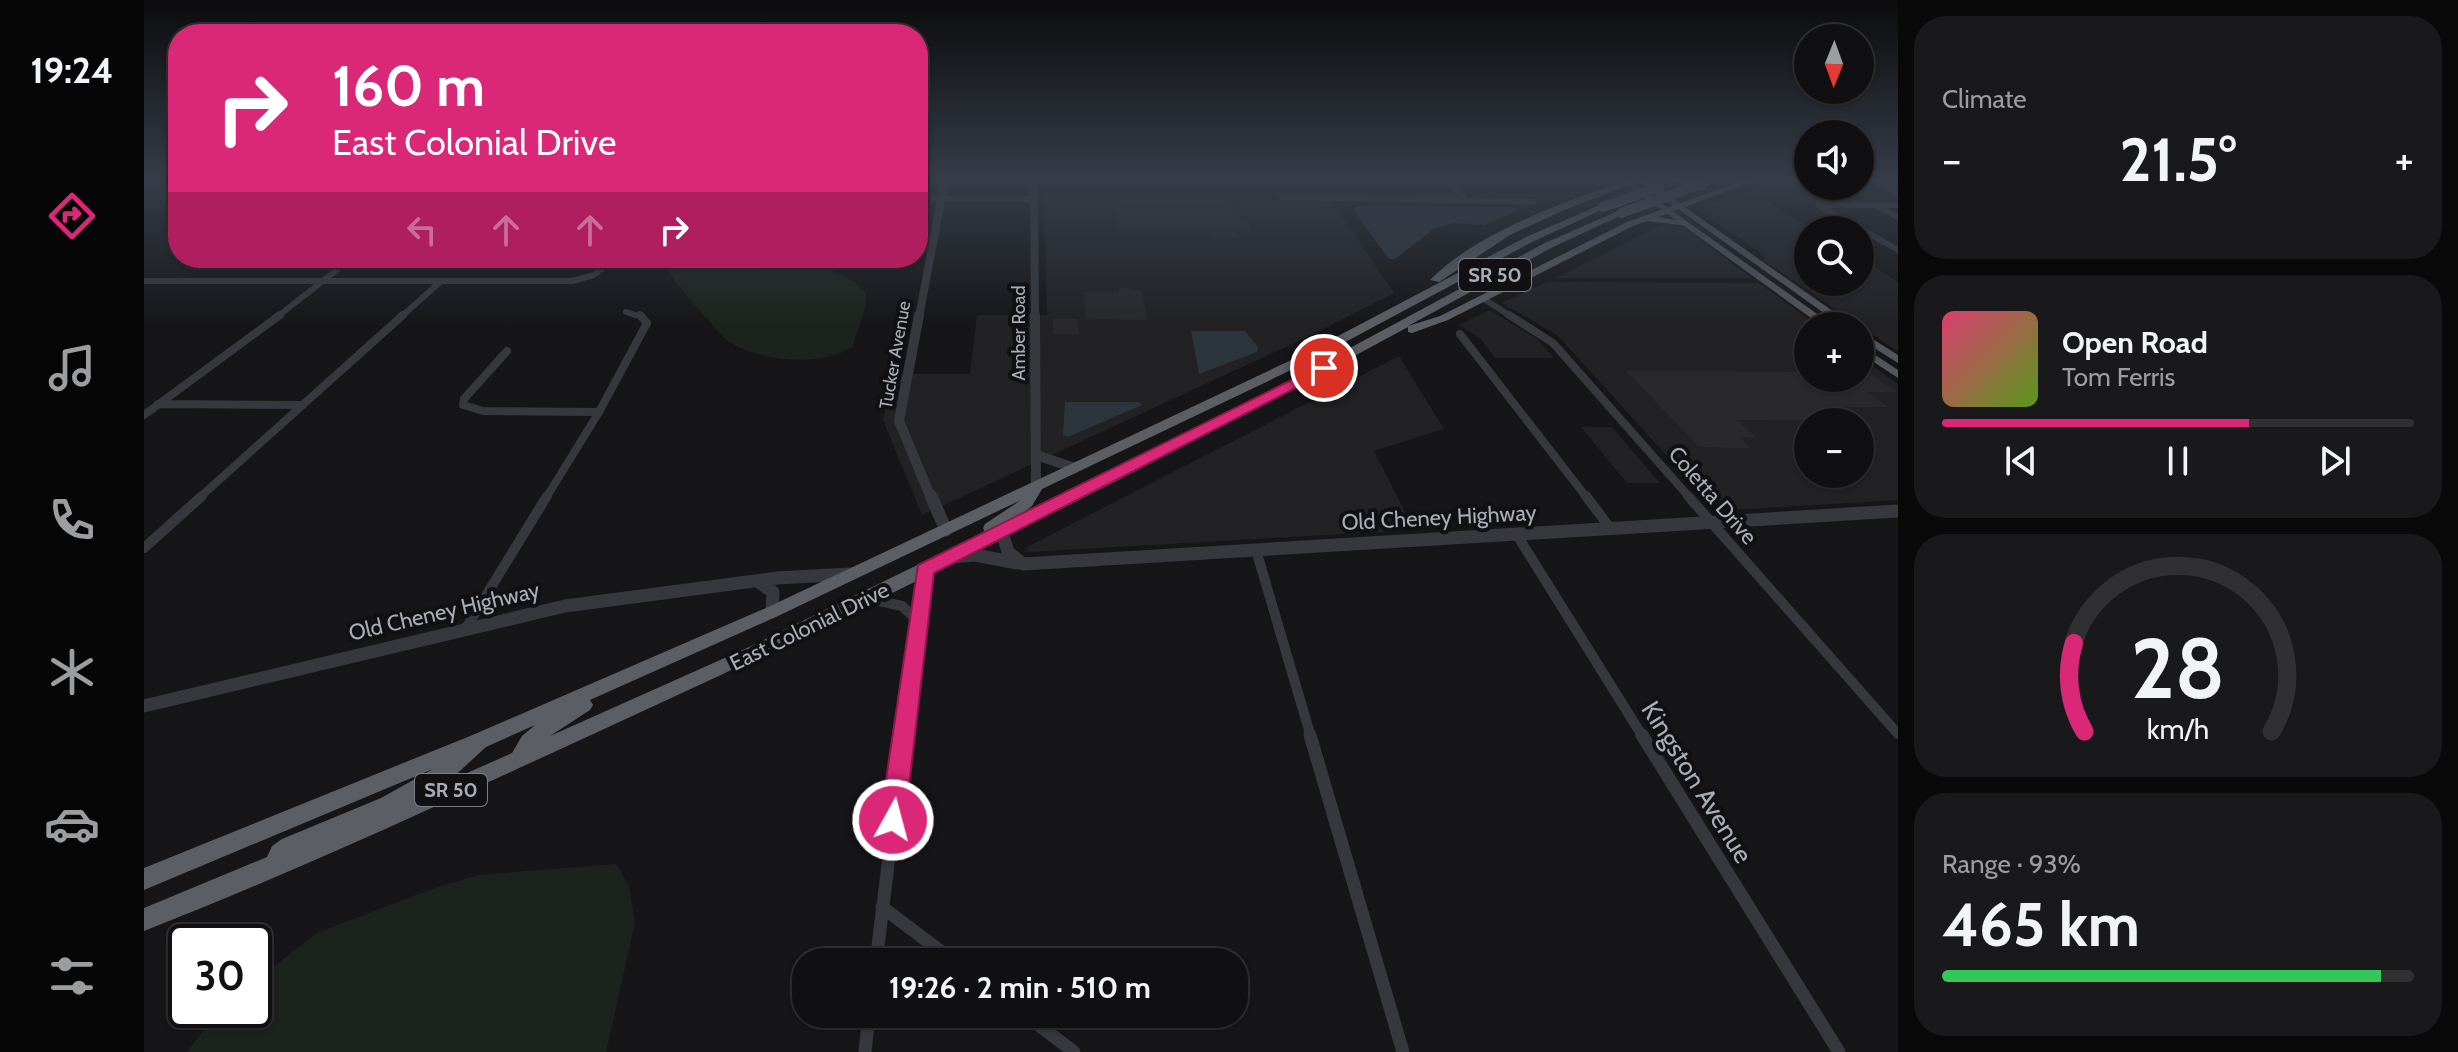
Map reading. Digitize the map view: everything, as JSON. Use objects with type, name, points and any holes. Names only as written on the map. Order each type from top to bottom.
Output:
[{"type":"highway","points":[[1402,306],[1479,249],[1523,228]]},
{"type":"highway","name":"East Colonial Drive","points":[[144,879],[482,740],[772,612],[1306,358],[1555,228]]},
{"type":"highway","name":"East Colonial Drive","points":[[144,920],[518,761],[866,598],[1262,401],[1549,245],[1587,228]]},
{"type":"highway","points":[[1373,341],[1444,318],[1620,228]]},
{"type":"highway","points":[[1262,401],[1296,373],[1306,358]]},
{"type":"highway","points":[[1096,484],[1108,464],[1186,423],[1186,415]]},
{"type":"highway","points":[[946,559],[1027,503],[1036,487]]},
{"type":"highway","points":[[518,761],[525,745],[540,731],[640,672]]},
{"type":"highway","points":[[276,864],[280,853],[290,846],[429,784],[460,764],[482,740]]},
{"type":"main road","points":[[1691,228],[1810,312]]},
{"type":"main road","points":[[1711,228],[1829,312]]},
{"type":"main road","points":[[1795,301],[1819,312]]},
{"type":"main road","points":[[1874,344],[1898,360]]},
{"type":"main road","points":[[1874,351],[1898,367]]},
{"type":"main road","points":[[1874,358],[1898,375]]},
{"type":"street","name":"Tucker Avenue","points":[[928,268],[935,228]]},
{"type":"street","name":"Amber Road","points":[[1034,228],[1036,487]]},
{"type":"street","points":[[1859,228],[1898,250]]},
{"type":"street","points":[[144,415],[339,268]]},
{"type":"street","points":[[144,281],[572,281],[594,275],[603,268]]},
{"type":"street","name":"Tucker Avenue","points":[[928,268],[899,421],[946,530]]},
{"type":"street","points":[[144,548],[440,282]]},
{"type":"street","name":"Coletta Drive","points":[[1484,299],[1553,343],[1898,734]]},
{"type":"street","points":[[466,628],[599,412],[647,323],[639,314],[626,312]]},
{"type":"street","points":[[1460,334],[1611,529]]},
{"type":"street","points":[[507,351],[464,399],[463,405],[483,411],[599,412]]},
{"type":"street","points":[[158,404],[303,405]]},
{"type":"street","points":[[1036,455],[1075,468]]},
{"type":"street","name":"Old Cheney Highway","points":[[946,559],[975,555],[1023,564],[1898,511]]},
{"type":"street","points":[[1002,532],[1005,550],[1012,559],[1023,564]]},
{"type":"street","name":"Kingston Avenue","points":[[1517,535],[1839,1052]]},
{"type":"street","points":[[1256,550],[1403,1052]]},
{"type":"street","points":[[878,948],[925,569]]},
{"type":"street","name":"Old Cheney Highway","points":[[144,706],[565,606],[757,581],[853,574]]},
{"type":"street","points":[[757,581],[773,592],[772,612]]},
{"type":"street","points":[[866,598],[900,603],[911,609],[918,621]]},
{"type":"street","points":[[882,907],[936,948]]},
{"type":"street","points":[[865,1052],[868,1028]]},
{"type":"street","points":[[1042,1028],[1074,1052]]},
{"type":"shaded area","points":[[1045,228],[1350,228],[1394,293],[1316,333],[922,515],[883,420],[893,374],[970,374],[977,315],[1047,315]]},
{"type":"shaded area","points":[[1367,228],[1435,228],[1394,260],[1388,258]]},
{"type":"shaded area","points":[[1654,228],[1684,228],[1752,278],[1556,278]]},
{"type":"shaded area","points":[[1725,228],[1794,228],[1794,281],[1765,261],[1760,252]]},
{"type":"shaded area","points":[[1874,267],[1898,282],[1898,352],[1874,336],[1874,312],[1840,312],[1816,296],[1874,296]]},
{"type":"shaded area","points":[[666,268],[827,268],[856,283],[866,294],[866,305],[852,347],[825,357],[792,360],[759,354],[731,343]]},
{"type":"shaded area","points":[[1547,282],[1759,283],[1799,312],[1794,312],[1794,392],[1874,392],[1874,367],[1898,384],[1898,500],[1717,511],[1557,335],[1502,303]]},
{"type":"shaded area","points":[[1490,310],[1537,339],[1554,358],[1495,358],[1480,338],[1459,325]]},
{"type":"shaded area","points":[[1191,331],[1245,331],[1258,347],[1257,352],[1199,374]]},
{"type":"shaded area","points":[[1399,356],[1444,429],[1374,451],[1414,530],[1029,552],[1025,548]]},
{"type":"shaded area","points":[[1065,402],[1139,402],[1142,405],[1068,437],[1063,435]]},
{"type":"shaded area","points":[[1581,427],[1612,427],[1660,483],[1627,483]]},
{"type":"shaded area","points":[[616,864],[629,886],[635,923],[606,1052],[187,1052],[205,1028],[272,1028],[272,968],[317,933],[429,890],[478,875]]},
{"type":"building","points":[[1117,228],[1251,228],[1252,231],[1236,231],[1238,238],[1212,238],[1210,231],[1117,231]]},
{"type":"building","points":[[1119,287],[1142,291],[1147,320],[1086,319],[1084,292],[1119,292]]},
{"type":"building","points":[[1053,319],[1078,319],[1079,334],[1053,334]]},
{"type":"building","points":[[1626,371],[1794,372],[1794,392],[1867,392],[1888,407],[1794,408],[1794,420],[1737,420],[1757,438],[1740,437],[1751,448],[1699,447]]},
{"type":"building","points":[[1874,376],[1897,392],[1874,392]]},
{"type":"route","points":[[893,820],[925,569],[1324,368]]}]
